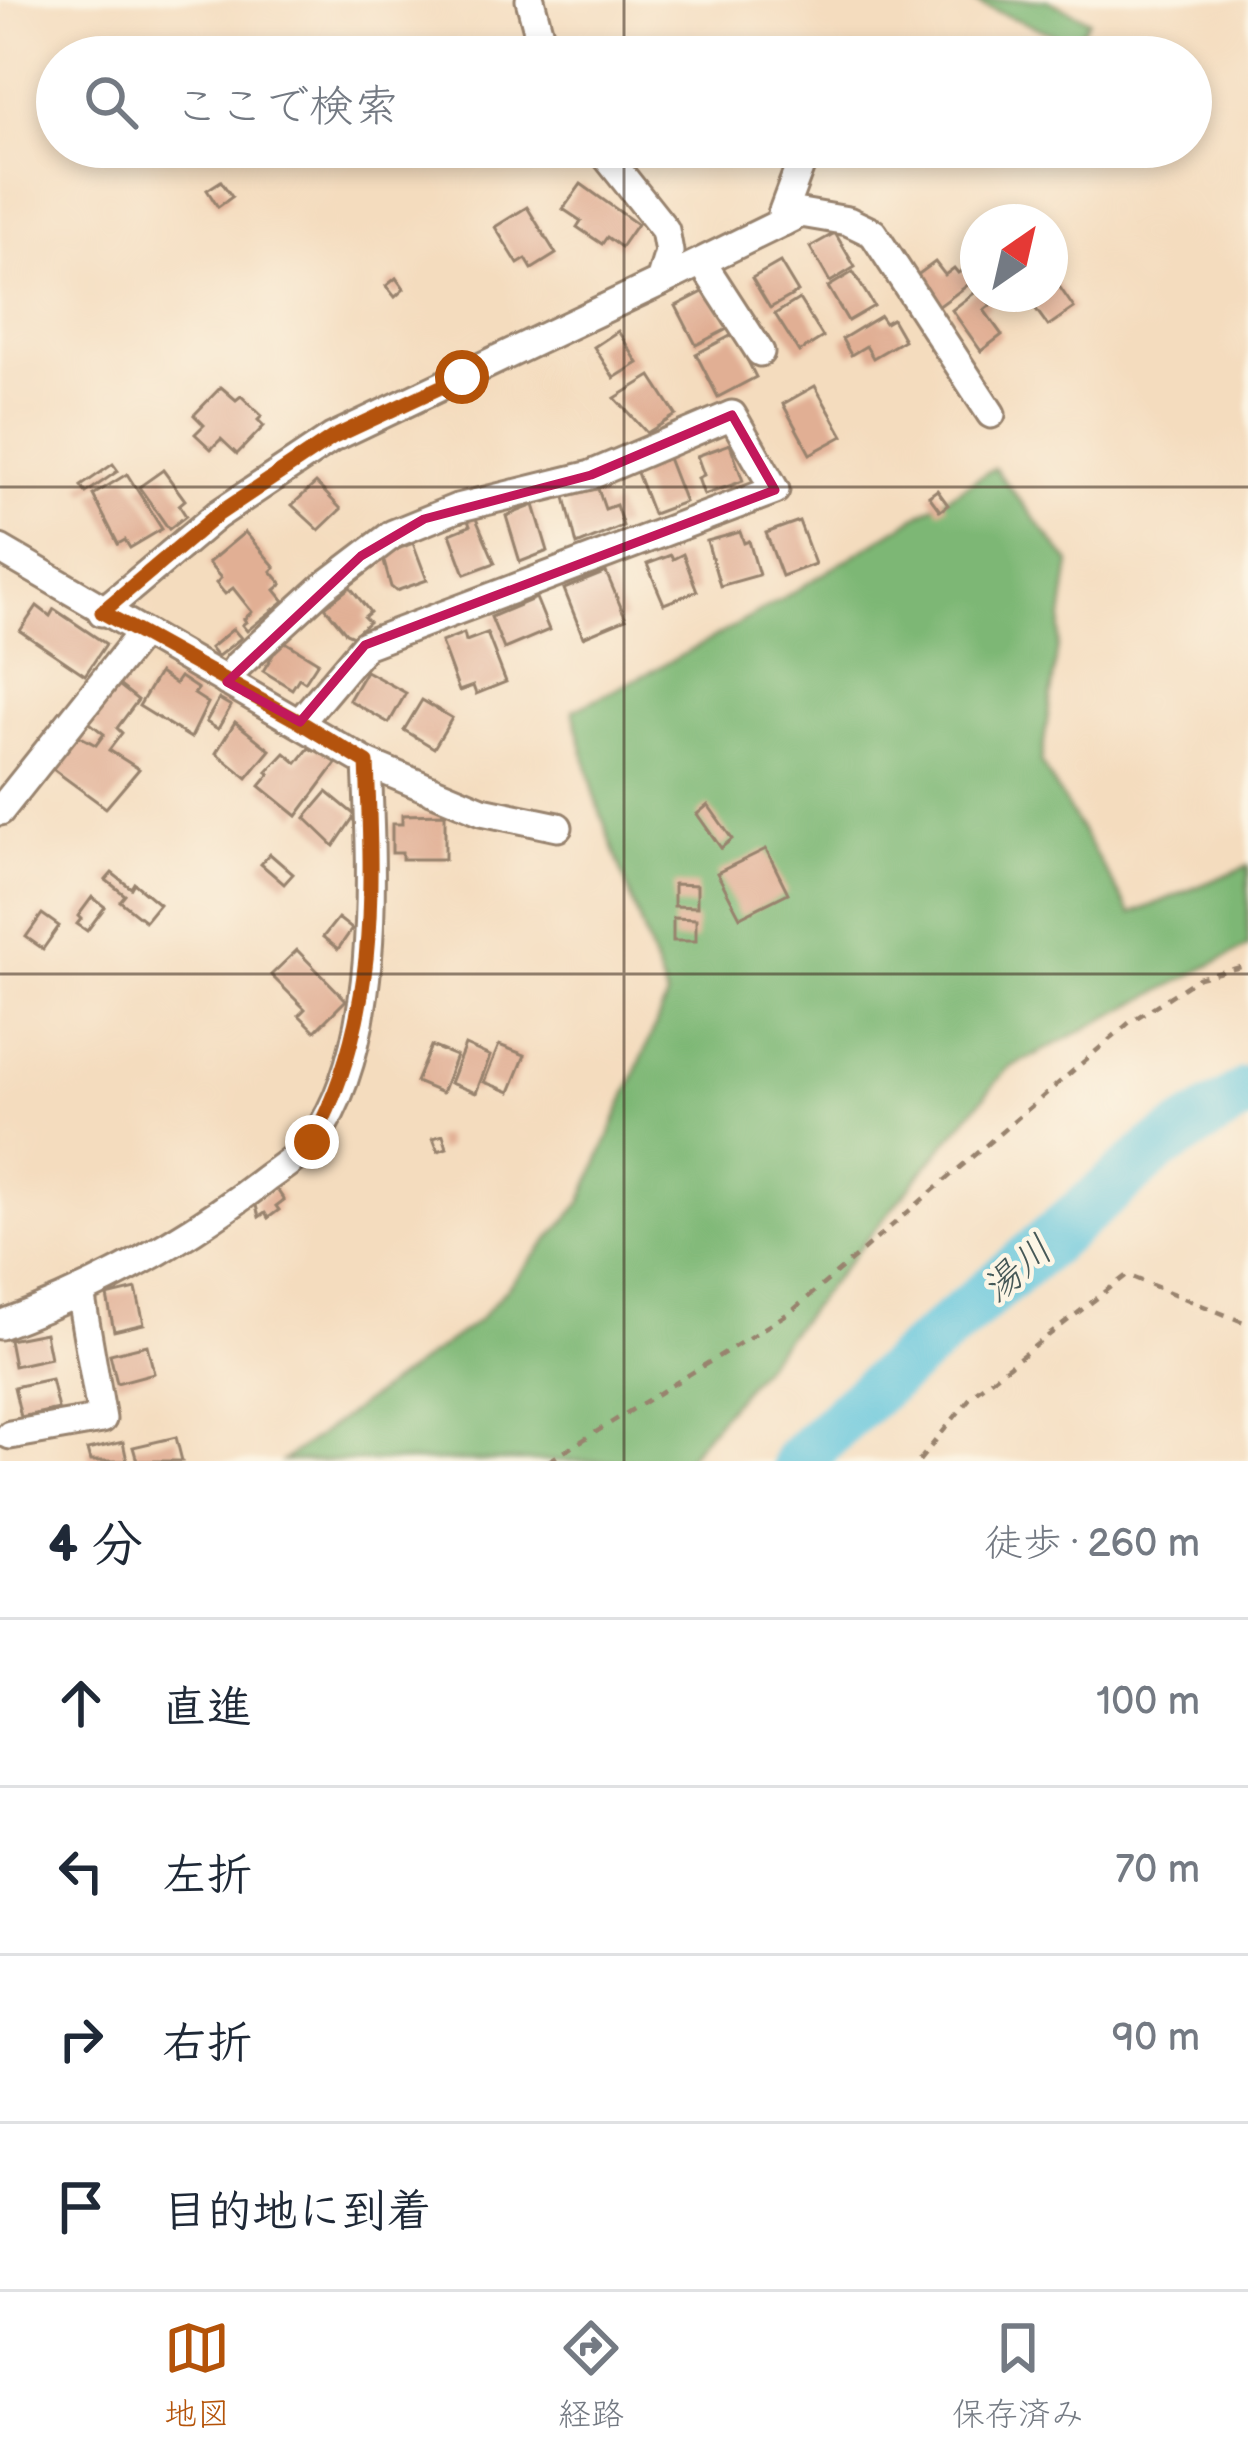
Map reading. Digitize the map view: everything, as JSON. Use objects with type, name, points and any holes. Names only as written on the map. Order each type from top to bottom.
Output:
[{"type":"street","points":[[530,0],[539,36]]},
{"type":"street","points":[[616,168],[665,230],[669,252],[660,282]]},
{"type":"street","points":[[784,222],[782,214],[799,168]]},
{"type":"street","points":[[102,612],[217,515],[332,438],[617,306],[801,213],[848,221],[874,233],[991,414]]},
{"type":"street","points":[[703,264],[760,352]]},
{"type":"street","points":[[227,682],[238,665],[305,604],[392,534],[457,508],[591,475],[732,415],[775,490],[365,645],[300,722]]},
{"type":"street","points":[[0,549],[367,763],[482,812],[558,826]]},
{"type":"street","points":[[0,812],[141,634]]},
{"type":"street","points":[[0,1325],[80,1292],[210,1222],[312,1142],[334,1100],[363,998],[371,850],[367,763]]},
{"type":"street","points":[[10,1435],[102,1419],[80,1292]]},
{"type":"path","points":[[549,1461],[792,1311],[1130,1022],[1199,979],[1248,965]]},
{"type":"path","points":[[920,1461],[975,1392],[1127,1275],[1248,1324]]},
{"type":"highlighted area","points":[[732,415],[775,490],[365,645],[300,722],[227,682],[361,556],[424,519],[591,475]]},
{"type":"green space","points":[[969,0],[1047,0],[1089,20],[1079,36],[1058,36]]},
{"type":"green space","points":[[994,468],[1070,563],[1041,763],[1131,914],[1248,866],[1248,946],[1007,1069],[684,1461],[283,1461],[479,1320],[581,1203],[667,998],[597,803],[573,710],[735,626]]},
{"type":"building","points":[[221,181],[232,197],[218,207],[207,190]]},
{"type":"building","points":[[581,184],[637,224],[621,247],[607,237],[602,244],[577,227],[581,221],[563,209]]},
{"type":"building","points":[[527,207],[556,254],[532,269],[526,259],[518,264],[495,227]]},
{"type":"building","points":[[835,233],[855,267],[830,282],[810,247]]},
{"type":"building","points":[[780,262],[798,292],[770,308],[752,278]]},
{"type":"building","points":[[935,262],[945,275],[954,268],[960,272],[960,291],[938,307],[916,276]]},
{"type":"building","points":[[853,272],[874,306],[848,321],[828,287]]},
{"type":"building","points":[[396,278],[404,289],[395,297],[386,286]]},
{"type":"building","points":[[709,289],[729,328],[696,345],[676,306]]},
{"type":"building","points":[[799,299],[823,337],[799,352],[775,314]]},
{"type":"building","points":[[1068,299],[1074,308],[1048,326],[1038,312],[1068,312]]},
{"type":"building","points":[[960,304],[960,312],[985,312],[1002,335],[981,351],[952,310]]},
{"type":"building","points":[[880,316],[885,323],[892,319],[904,340],[873,358],[866,346],[851,355],[842,339]]},
{"type":"building","points":[[618,331],[638,363],[614,378],[594,347]]},
{"type":"building","points":[[734,334],[756,377],[718,397],[696,354]]},
{"type":"building","points":[[651,376],[676,415],[647,433],[615,398]]},
{"type":"building","points":[[815,386],[843,436],[810,454],[783,404]]},
{"type":"building","points":[[221,387],[236,400],[241,396],[262,416],[258,420],[264,426],[237,454],[221,439],[211,449],[195,434],[204,425],[194,415]]},
{"type":"building","points":[[730,444],[743,481],[704,495],[697,456]]},
{"type":"building","points":[[668,458],[685,502],[653,514],[636,470]]},
{"type":"building","points":[[113,464],[118,471],[86,493],[81,486]]},
{"type":"building","points":[[163,470],[185,500],[179,505],[186,516],[169,529],[139,487]]},
{"type":"building","points":[[127,474],[162,529],[130,548],[125,540],[118,544],[93,495]]},
{"type":"building","points":[[316,483],[341,509],[319,530],[292,505]]},
{"type":"building","points":[[596,483],[605,509],[616,505],[623,526],[577,545],[564,493]]},
{"type":"building","points":[[937,490],[948,505],[940,511],[929,496]]},
{"type":"building","points":[[534,505],[548,551],[520,562],[506,516]]},
{"type":"building","points":[[474,514],[495,563],[465,574],[450,534],[470,526],[467,517]]},
{"type":"building","points":[[799,521],[815,564],[782,576],[766,533]]},
{"type":"building","points":[[245,532],[275,567],[271,571],[282,584],[275,590],[284,601],[247,631],[242,625],[252,612],[233,588],[225,594],[216,583],[221,578],[208,563]]},
{"type":"building","points":[[740,532],[744,543],[749,541],[759,575],[720,586],[707,541]]},
{"type":"building","points":[[413,543],[427,580],[396,591],[382,555]]},
{"type":"building","points":[[683,554],[697,591],[664,604],[647,564]]},
{"type":"building","points":[[606,572],[626,619],[583,637],[564,589]]},
{"type":"building","points":[[350,587],[370,612],[364,617],[369,622],[353,636],[325,607]]},
{"type":"building","points":[[536,598],[549,630],[504,649],[491,617]]},
{"type":"building","points":[[37,606],[50,616],[54,609],[106,644],[85,675],[20,631]]},
{"type":"building","points":[[233,629],[241,638],[217,657],[210,648]]},
{"type":"building","points":[[464,633],[466,641],[487,633],[506,682],[476,694],[473,686],[459,691],[441,642]]},
{"type":"building","points":[[282,640],[318,662],[305,682],[299,678],[292,689],[263,671]]},
{"type":"building","points":[[366,671],[406,693],[389,723],[349,700]]},
{"type":"building","points":[[159,673],[175,684],[180,677],[208,703],[191,738],[139,706]]},
{"type":"building","points":[[115,682],[138,700],[117,728],[122,733],[109,750],[139,769],[106,808],[50,767],[75,734],[96,745],[104,734],[86,720]]},
{"type":"building","points":[[219,699],[231,706],[218,729],[206,722]]},
{"type":"building","points":[[422,700],[452,718],[434,748],[404,730]]},
{"type":"building","points":[[235,722],[270,750],[247,778],[216,753]]},
{"type":"building","points":[[319,745],[338,761],[297,816],[260,786],[285,753],[297,763],[309,748],[314,751]]},
{"type":"building","points":[[327,792],[355,815],[334,846],[305,818]]},
{"type":"building","points":[[708,805],[732,839],[721,848],[697,814]]},
{"type":"building","points":[[445,814],[445,859],[402,859],[402,853],[392,853],[392,824],[402,824],[402,815]]},
{"type":"building","points":[[766,849],[788,893],[740,917],[717,873]]},
{"type":"building","points":[[270,854],[293,874],[284,884],[261,864]]},
{"type":"building","points":[[112,873],[131,888],[134,883],[159,904],[145,921],[120,901],[125,895],[106,880]]},
{"type":"building","points":[[674,884],[697,885],[697,907],[674,906]]},
{"type":"building","points":[[92,897],[105,907],[87,931],[77,924],[78,916]]},
{"type":"building","points":[[42,914],[59,926],[43,949],[26,937]]},
{"type":"building","points":[[338,918],[352,929],[338,949],[323,937]]},
{"type":"building","points":[[673,918],[696,919],[696,941],[673,941]]},
{"type":"building","points":[[297,950],[346,1000],[315,1031],[299,1015],[305,1009],[271,975]]},
{"type":"building","points":[[465,1045],[490,1056],[476,1093],[450,1083]]},
{"type":"building","points":[[499,1045],[525,1055],[510,1092],[484,1082]]},
{"type":"building","points":[[431,1046],[456,1056],[442,1093],[416,1082]]},
{"type":"building","points":[[443,1135],[447,1148],[438,1151],[433,1138]]},
{"type":"building","points":[[276,1188],[284,1200],[276,1206],[279,1210],[268,1218],[265,1213],[259,1217],[255,1202]]},
{"type":"building","points":[[136,1289],[144,1324],[114,1331],[107,1296]]},
{"type":"building","points":[[45,1333],[50,1358],[14,1366],[9,1340]]},
{"type":"building","points":[[147,1345],[154,1373],[117,1383],[110,1354]]},
{"type":"building","points":[[51,1379],[58,1409],[21,1417],[14,1387]]},
{"type":"building","points":[[176,1437],[182,1461],[137,1461],[133,1447]]},
{"type":"building","points":[[123,1442],[127,1461],[90,1461],[87,1450]]},
{"type":"waterway","name":"湯川","points":[[798,1461],[1157,1149],[1248,1092]]},
{"type":"route","points":[[312,1142],[334,1100],[363,998],[371,850],[367,763],[102,612],[217,515],[332,438],[462,377]]}]
